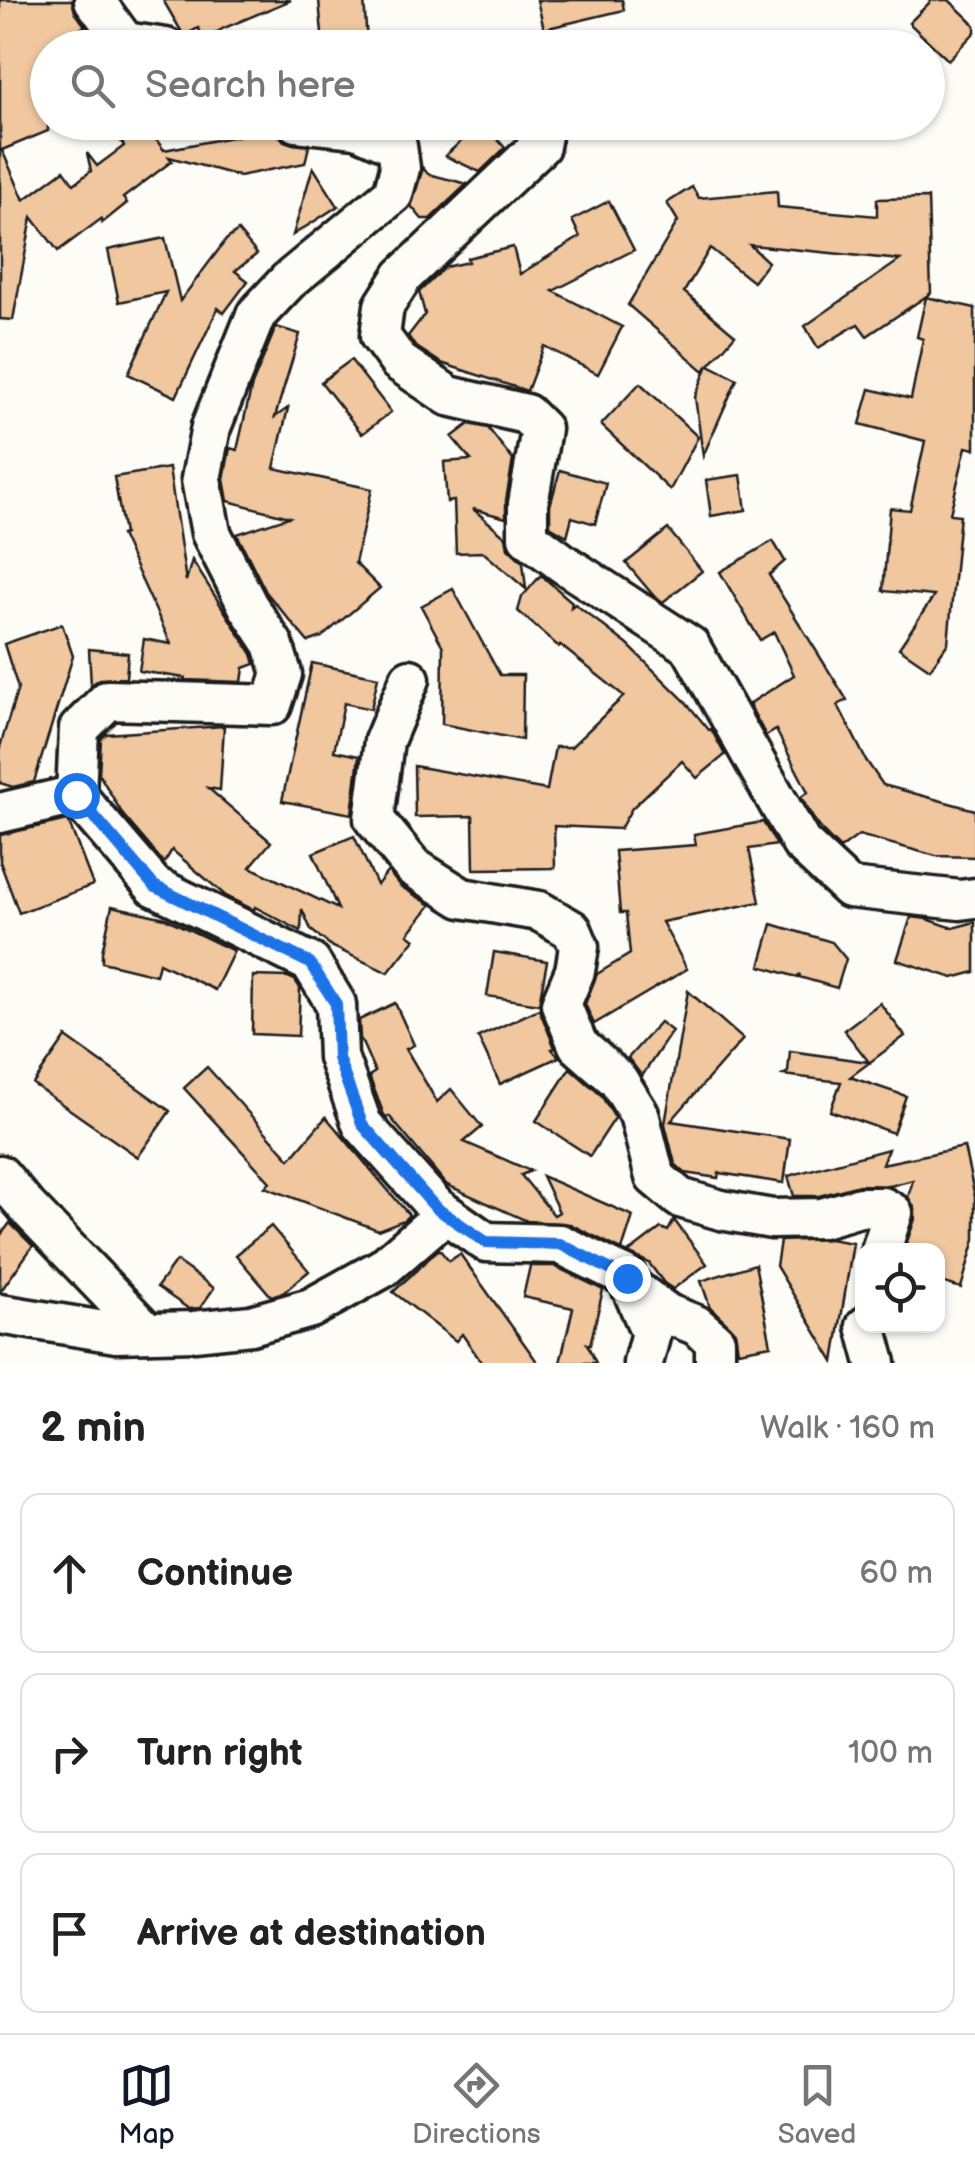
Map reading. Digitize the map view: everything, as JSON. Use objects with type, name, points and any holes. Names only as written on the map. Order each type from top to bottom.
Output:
[{"type":"street","points":[[94,0],[115,30]]},
{"type":"street","points":[[384,140],[397,146],[400,168],[392,194],[288,281],[256,315],[211,428],[201,478],[211,533],[272,644],[282,674],[272,705],[108,700],[80,728],[76,795],[154,886],[310,963],[336,1004],[338,1058],[362,1124],[436,1208],[486,1242],[560,1244],[627,1278],[652,1334],[643,1363]]},
{"type":"street","points":[[541,140],[540,146],[403,276],[384,306],[380,336],[399,362],[449,396],[526,414],[541,429],[528,504],[528,537],[690,646],[801,843],[825,866],[850,888],[960,900],[975,898]]},
{"type":"street","points":[[410,678],[384,741],[374,819],[412,866],[462,898],[539,910],[572,930],[579,946],[575,971],[561,1004],[578,1045],[618,1080],[639,1114],[655,1177],[680,1198],[772,1219],[822,1218],[860,1206],[883,1207],[893,1214],[883,1243]]},
{"type":"street","points":[[0,813],[76,795]]},
{"type":"street","points":[[0,1174],[147,1332]]},
{"type":"street","points":[[0,1314],[116,1334],[251,1325],[311,1308],[383,1268],[446,1214]]},
{"type":"street","points":[[631,1287],[668,1314],[696,1324],[715,1341],[715,1363]]},
{"type":"street","points":[[868,1333],[876,1363]]},
{"type":"building","points":[[0,0],[72,0],[85,26],[78,30],[30,30],[30,138],[2,150],[24,200],[64,170],[74,184],[91,171],[87,153],[97,166],[124,146],[120,140],[156,140],[164,150],[216,140],[283,140],[309,146],[305,163],[239,176],[169,157],[172,161],[123,198],[127,203],[58,251],[32,217],[13,320],[0,319]]},
{"type":"building","points":[[163,0],[291,0],[221,30],[180,30]]},
{"type":"building","points":[[319,0],[364,0],[366,30],[322,30]]},
{"type":"building","points":[[537,0],[622,0],[624,10],[544,29]]},
{"type":"building","points":[[932,0],[949,0],[975,25],[975,32],[948,60],[945,30],[916,30],[909,23]]},
{"type":"building","points":[[462,140],[498,140],[505,148],[480,172],[445,156]]},
{"type":"building","points":[[313,167],[338,206],[293,235]]},
{"type":"building","points":[[423,168],[428,174],[467,184],[430,219],[422,219],[411,206]]},
{"type":"building","points":[[692,187],[699,198],[777,191],[778,207],[877,216],[877,199],[928,198],[931,293],[867,336],[858,324],[818,348],[805,326],[900,260],[750,245],[768,262],[753,282],[710,248],[684,292],[735,335],[709,365],[737,379],[703,456],[695,397],[708,365],[704,371],[628,305],[678,221],[667,203]]},
{"type":"building","points":[[609,201],[634,250],[553,291],[622,327],[598,374],[544,346],[527,391],[441,363],[415,346],[408,336],[425,314],[419,292],[445,267],[513,247],[520,274],[580,237],[572,220]]},
{"type":"building","points":[[238,231],[257,254],[235,271],[248,281],[224,313],[218,308],[176,397],[128,374],[166,292],[119,302],[108,250],[165,238],[180,301],[226,240]]},
{"type":"building","points":[[926,297],[975,308],[975,449],[966,447],[950,514],[960,515],[948,643],[930,669],[899,648],[934,596],[883,591],[890,508],[910,510],[925,441],[860,424],[870,389],[911,399],[923,339],[917,337]]},
{"type":"building","points":[[276,327],[300,334],[275,417],[288,408],[274,468],[372,489],[355,563],[380,588],[322,637],[308,642],[266,592],[237,534],[289,517],[228,501],[224,479],[230,448],[237,450],[252,385]]},
{"type":"building","points":[[351,360],[391,412],[362,434],[321,382]]},
{"type":"building","points":[[640,383],[698,437],[670,490],[601,425]]},
{"type":"building","points":[[469,424],[488,428],[513,460],[506,518],[473,509],[506,537],[508,548],[523,562],[526,589],[483,552],[456,553],[454,501],[447,502],[444,462],[471,460],[452,437]]},
{"type":"building","points":[[169,468],[186,581],[192,560],[252,654],[255,664],[244,668],[242,682],[184,680],[139,671],[144,639],[171,644],[121,535],[124,534],[114,477]]},
{"type":"building","points":[[560,470],[606,483],[595,524],[572,517],[567,536],[550,526],[550,506]]},
{"type":"building","points":[[741,475],[746,510],[711,516],[706,480]]},
{"type":"building","points":[[668,529],[702,571],[663,602],[626,563]]},
{"type":"building","points":[[773,541],[785,561],[769,575],[847,700],[838,705],[866,760],[883,785],[975,810],[975,857],[936,856],[859,835],[840,849],[813,818],[801,797],[808,792],[776,730],[766,736],[749,704],[794,675],[774,632],[760,640],[720,572]]},
{"type":"building","points":[[541,575],[572,602],[571,607],[575,604],[628,645],[711,729],[725,755],[697,778],[682,761],[632,808],[620,829],[554,826],[555,868],[474,869],[473,816],[415,817],[414,766],[547,790],[555,747],[571,747],[624,696],[518,611],[522,597]]},
{"type":"building","points":[[453,589],[500,675],[523,675],[522,740],[442,724],[443,647],[421,606]]},
{"type":"building","points":[[62,624],[73,656],[34,782],[13,787],[0,783],[0,747],[18,688],[4,644]]},
{"type":"building","points":[[89,649],[128,653],[126,678],[100,679],[91,685]]},
{"type":"building","points":[[312,663],[378,677],[371,709],[344,703],[334,751],[359,756],[352,814],[282,801]]},
{"type":"building","points":[[224,726],[220,790],[208,788],[271,842],[250,867],[338,909],[313,853],[354,836],[377,885],[388,871],[400,886],[431,905],[408,934],[415,939],[388,973],[331,946],[311,930],[302,909],[301,931],[227,897],[172,850],[164,863],[123,815],[99,774],[101,739],[106,734]]},
{"type":"building","points":[[68,820],[93,885],[19,913],[0,862],[0,835]]},
{"type":"building","points":[[763,822],[777,845],[749,849],[760,902],[662,922],[687,969],[594,1024],[585,1004],[597,974],[630,954],[626,913],[620,913],[615,851],[696,845],[694,834]]},
{"type":"building","points":[[112,906],[165,918],[234,951],[215,990],[159,963],[156,975],[102,962]]},
{"type":"building","points":[[911,917],[953,928],[975,922],[975,972],[953,978],[897,960]]},
{"type":"building","points":[[772,924],[832,942],[846,959],[837,988],[799,977],[800,974],[797,977],[760,966]]},
{"type":"building","points":[[494,952],[547,961],[539,1004],[487,996]]},
{"type":"building","points":[[253,976],[295,980],[300,988],[298,1036],[252,1034]]},
{"type":"building","points":[[688,991],[743,1039],[671,1121],[790,1139],[784,1183],[719,1173],[718,1178],[685,1173],[675,1164],[665,1124]]},
{"type":"building","points":[[395,1003],[414,1045],[406,1049],[437,1102],[451,1089],[482,1127],[464,1142],[531,1171],[521,1175],[554,1215],[559,1212],[542,1176],[633,1216],[622,1250],[570,1224],[527,1221],[447,1185],[389,1116],[384,1115],[369,1076],[375,1072],[360,1038],[359,1020]]},
{"type":"building","points":[[880,1003],[905,1036],[850,1077],[906,1096],[893,1133],[830,1111],[841,1082],[783,1075],[788,1072],[790,1051],[869,1062],[844,1030]]},
{"type":"building","points":[[539,1009],[555,1048],[552,1049],[559,1057],[500,1084],[478,1037]]},
{"type":"building","points":[[660,1022],[672,1031],[642,1076],[628,1058]]},
{"type":"building","points":[[66,1037],[170,1111],[138,1157],[33,1084]]},
{"type":"building","points":[[207,1067],[290,1159],[326,1117],[409,1215],[378,1230],[265,1187],[270,1182],[184,1088]]},
{"type":"building","points":[[570,1068],[601,1095],[615,1118],[590,1156],[536,1121]]},
{"type":"building","points":[[964,1147],[975,1197],[975,1239],[961,1288],[945,1283],[945,1243],[906,1243],[915,1219],[915,1209],[908,1197],[913,1180],[890,1186],[859,1185],[819,1196],[794,1196],[788,1176],[888,1149],[882,1164]]},
{"type":"building","points":[[674,1220],[707,1264],[673,1289],[649,1263],[628,1253],[661,1228],[668,1231]]},
{"type":"building","points":[[10,1223],[33,1246],[0,1292],[0,1236]]},
{"type":"building","points":[[271,1226],[309,1271],[284,1292],[271,1296],[236,1255]]},
{"type":"building","points":[[829,1239],[853,1243],[834,1362],[776,1266],[780,1241]]},
{"type":"building","points":[[439,1249],[449,1261],[460,1254],[538,1363],[482,1363],[462,1334],[456,1341],[393,1292]]},
{"type":"building","points":[[176,1261],[214,1288],[200,1308],[189,1309],[157,1287]]},
{"type":"building","points":[[755,1264],[771,1345],[738,1351],[735,1331],[710,1307],[701,1281]]},
{"type":"building","points":[[530,1266],[554,1266],[603,1290],[590,1345],[587,1344],[596,1363],[560,1363],[573,1308],[523,1297]]},
{"type":"route","points":[[76,795],[154,886],[310,963],[336,1004],[338,1058],[362,1124],[436,1208],[486,1242],[560,1244],[627,1278]]}]
